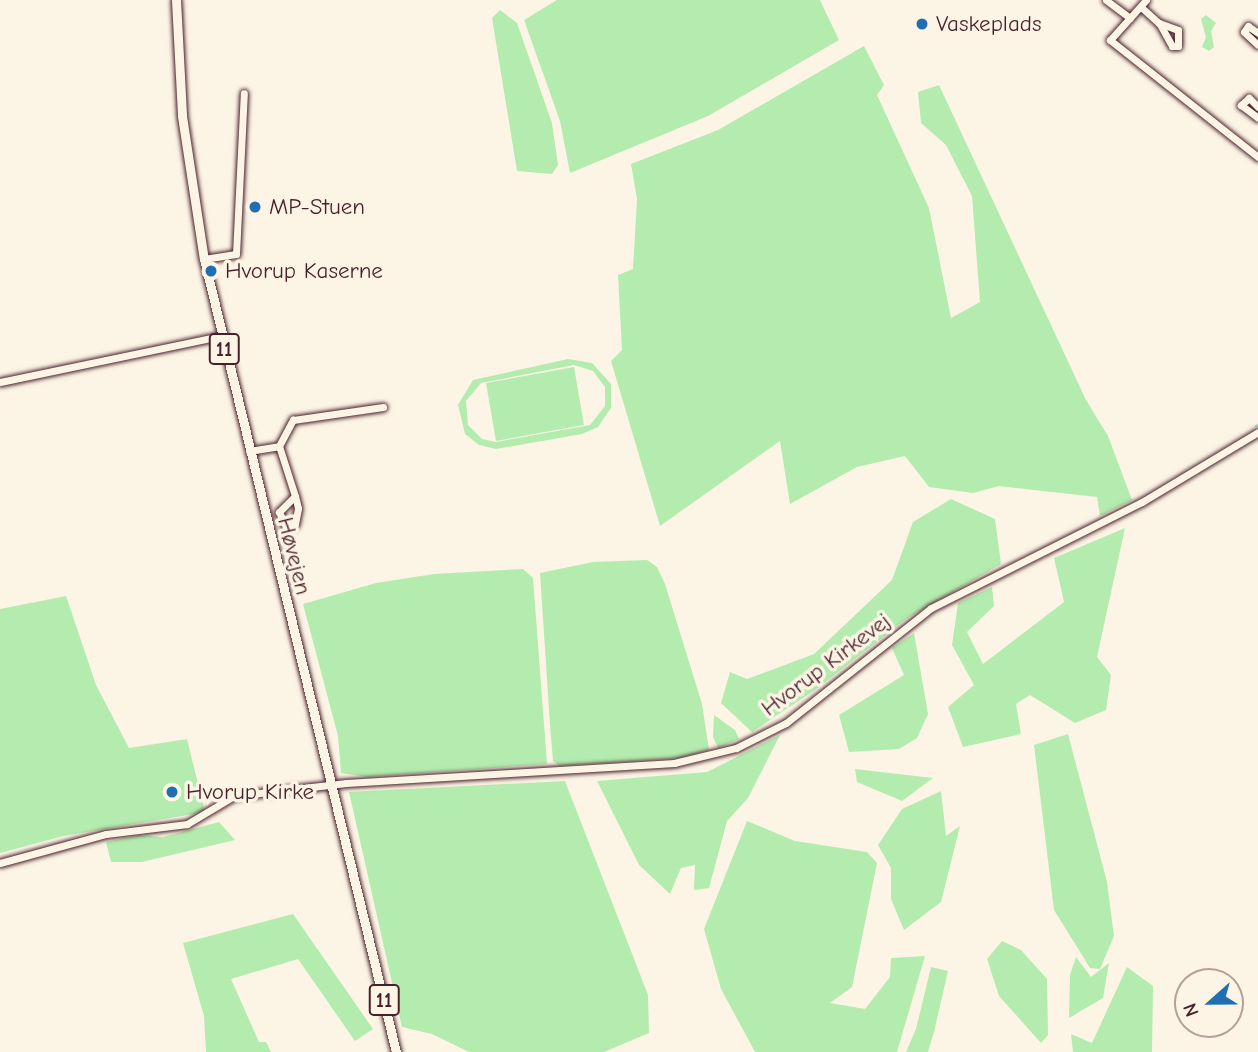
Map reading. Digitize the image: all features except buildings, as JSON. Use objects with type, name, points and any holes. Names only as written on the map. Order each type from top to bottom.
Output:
[{"type":"main road","name":"Høvejen","points":[[176,0],[183,128],[204,259],[248,451],[396,1052]]},
{"type":"main road","name":"Høvejen","points":[[369,950],[391,1052]]},
{"type":"street","points":[[1108,1],[1129,18]]},
{"type":"street","points":[[1159,23],[1143,3],[1110,40],[1258,157]]},
{"type":"street","points":[[1258,33],[1248,26],[1244,32],[1258,46]]},
{"type":"street","points":[[204,259],[236,254],[244,93]]},
{"type":"street","points":[[1258,107],[1249,98],[1241,105],[1258,118]]},
{"type":"street","points":[[0,382],[221,336]]},
{"type":"street","points":[[295,496],[279,446],[286,428],[302,416],[354,414],[383,407]]},
{"type":"street","name":"Hvorup Kirkevej","points":[[329,784],[674,763],[736,748],[786,723],[931,608],[1176,484],[1258,432]]},
{"type":"street","points":[[248,451],[279,446]]},
{"type":"street","points":[[0,863],[106,834],[187,824],[234,796],[329,784]]},
{"type":"green space","points":[[557,0],[820,0],[839,40],[708,116],[570,173],[560,121],[524,20]]},
{"type":"green space","points":[[500,10],[517,23],[552,123],[558,165],[552,174],[517,171],[492,18]]},
{"type":"green space","points":[[1206,15],[1216,23],[1211,31],[1214,47],[1209,51],[1202,47],[1206,37],[1201,19]]},
{"type":"green space","points":[[864,46],[884,85],[877,95],[929,208],[951,318],[980,302],[972,196],[946,145],[921,123],[918,92],[939,85],[1086,400],[1108,436],[1132,500],[1100,516],[1097,497],[999,486],[973,493],[929,487],[905,456],[857,467],[790,504],[780,441],[660,526],[611,361],[622,350],[618,275],[633,269],[637,199],[631,164],[718,130]]},
{"type":"green space","points":[[568,359],[592,363],[611,384],[611,408],[598,427],[582,434],[496,449],[479,445],[465,434],[458,405],[473,380]],"holes":[[[574,365],[593,371],[605,387],[605,406],[590,425],[496,442],[482,439],[468,425],[466,401],[481,383]]]},
{"type":"green space","points":[[574,367],[584,425],[496,441],[486,383]]},
{"type":"green space","points":[[951,499],[995,519],[1001,564],[906,619],[815,690],[752,732],[721,703],[730,672],[747,679],[814,654],[892,580],[913,522]]},
{"type":"green space","points":[[1125,528],[1097,657],[1111,675],[1106,710],[1075,723],[1030,695],[1016,704],[1021,734],[963,747],[948,707],[974,685],[952,645],[958,603],[992,587],[994,606],[967,632],[983,664],[1064,602],[1054,558]]},
{"type":"green space","points":[[647,560],[657,567],[665,584],[702,704],[709,750],[680,758],[559,766],[553,761],[540,573],[593,562]]},
{"type":"green space","points":[[523,569],[533,578],[547,764],[367,777],[341,773],[338,736],[303,604],[376,583],[434,574]]},
{"type":"green space","points":[[66,596],[96,685],[129,748],[187,739],[205,812],[63,836],[0,853],[0,609]]},
{"type":"green space","points":[[914,633],[928,714],[917,738],[899,749],[849,752],[839,715],[904,675],[892,648]]},
{"type":"green space","points":[[714,715],[735,730],[739,739],[718,748],[713,737]]},
{"type":"green space","points":[[1068,734],[1107,882],[1114,936],[1100,969],[1090,968],[1054,910],[1034,745]]},
{"type":"green space","points":[[780,735],[748,798],[727,821],[709,888],[694,890],[695,865],[681,868],[670,894],[639,865],[597,781],[707,772]]},
{"type":"green space","points":[[855,769],[933,778],[902,801],[857,782]]},
{"type":"green space","points":[[565,781],[648,995],[649,1033],[604,1052],[469,1052],[432,1034],[402,1027],[349,792]]},
{"type":"green space","points":[[941,791],[946,836],[960,826],[941,902],[904,930],[891,899],[891,868],[878,845],[902,809]]},
{"type":"green space","points":[[747,821],[795,841],[867,852],[877,863],[852,987],[830,1003],[865,1009],[890,977],[891,958],[925,956],[897,1052],[755,1052],[721,989],[704,929]]},
{"type":"green space","points":[[219,822],[235,840],[142,862],[111,862],[106,842],[140,835],[163,837]]},
{"type":"green space","points":[[293,914],[373,1029],[355,1041],[298,959],[231,979],[259,1042],[266,1042],[271,1052],[206,1052],[204,1016],[183,943]]},
{"type":"green space","points":[[1002,941],[1021,950],[1047,979],[1048,1035],[1041,1043],[999,996],[987,959]]},
{"type":"green space","points":[[1076,957],[1091,977],[1109,963],[1103,998],[1069,1018],[1070,975]]},
{"type":"green space","points":[[931,967],[948,971],[934,1032],[928,1052],[906,1052],[916,1029]]},
{"type":"green space","points":[[1127,967],[1153,986],[1152,1052],[1073,1052],[1071,1034],[1092,1043]]},
{"type":"place","name":"Vaskeplads","points":[[922,24]]},
{"type":"place","name":"MP-Stuen","points":[[255,207]]},
{"type":"place","name":"Hvorup Kaserne","points":[[211,271]]},
{"type":"place","name":"Hvorup Kirke","points":[[172,792]]}]
